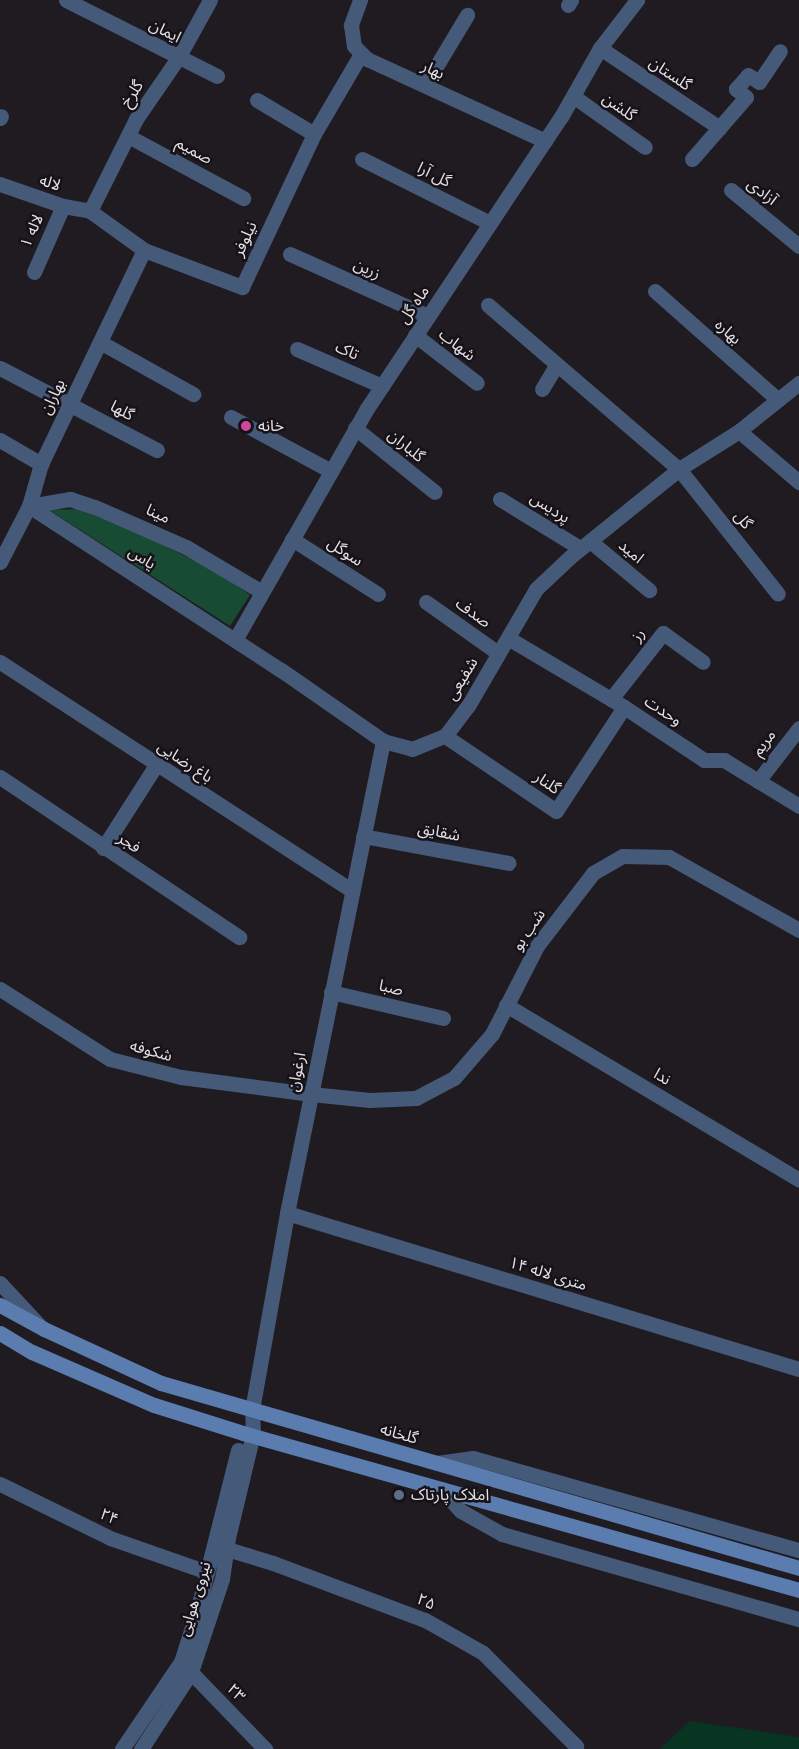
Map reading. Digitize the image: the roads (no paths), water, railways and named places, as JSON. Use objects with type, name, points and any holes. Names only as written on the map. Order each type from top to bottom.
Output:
[{"type":"main road","name":"گلخانه","points":[[0,1305],[44,1329],[161,1383],[799,1568]]},
{"type":"main road","points":[[0,1333],[32,1352],[154,1405],[248,1434],[799,1590]]},
{"type":"street","name":"ایمان","points":[[66,0],[217,76]]},
{"type":"street","name":"گلرخ","points":[[90,211],[136,119],[178,58],[210,0]]},
{"type":"street","points":[[360,0],[351,25],[354,46],[361,54]]},
{"type":"street","name":"ماه گل","points":[[235,640],[355,428],[545,141],[600,48],[637,0]]},
{"type":"street","points":[[425,86],[467,15]]},
{"type":"street","name":"گلستان","points":[[600,48],[720,129]]},
{"type":"street","points":[[692,159],[746,97],[736,89],[748,75],[759,82],[780,51]]},
{"type":"street","name":"بهار","points":[[361,54],[545,141]]},
{"type":"street","name":"نیلوفر","points":[[90,211],[144,250],[242,287],[314,134],[361,54]]},
{"type":"street","name":"گلشن","points":[[573,96],[645,147]]},
{"type":"street","points":[[257,100],[314,134]]},
{"type":"street","name":"صمیم","points":[[128,136],[243,198]]},
{"type":"street","name":"گل آرا","points":[[362,159],[490,223]]},
{"type":"street","name":"لاله","points":[[0,184],[63,206],[90,211]]},
{"type":"street","name":"آزادی","points":[[730,190],[799,246]]},
{"type":"street","name":"لاله ۱","points":[[34,272],[63,206]]},
{"type":"street","name":"بهاران","points":[[2,552],[29,507],[41,464],[144,250]]},
{"type":"street","name":"زرین","points":[[290,254],[428,316]]},
{"type":"street","name":"بهاره","points":[[655,291],[778,400]]},
{"type":"street","points":[[488,305],[556,366],[679,469]]},
{"type":"street","name":"شهاب","points":[[415,335],[477,383]]},
{"type":"street","points":[[100,342],[193,394]]},
{"type":"street","name":"تاک","points":[[297,349],[382,386]]},
{"type":"street","points":[[542,389],[556,366]]},
{"type":"street","name":"گلها","points":[[0,368],[157,450]]},
{"type":"street","name":"شفیعی","points":[[445,736],[468,706],[536,589],[585,544],[679,469],[739,431],[799,383]]},
{"type":"street","points":[[231,417],[331,471]]},
{"type":"street","name":"گلباران","points":[[355,428],[435,492]]},
{"type":"street","points":[[739,431],[799,482]]},
{"type":"street","points":[[0,440],[41,464]]},
{"type":"street","name":"گل","points":[[679,469],[778,594]]},
{"type":"street","name":"مینا","points":[[29,507],[70,499],[95,507],[186,547],[262,592]]},
{"type":"street","name":"پردیس","points":[[500,499],[585,544]]},
{"type":"street","name":"یاس","points":[[29,507],[235,640]]},
{"type":"street","name":"سوگل","points":[[292,539],[378,594]]},
{"type":"street","name":"امید","points":[[585,544],[649,590]]},
{"type":"street","name":"صدف","points":[[426,602],[498,654]]},
{"type":"street","name":"رز","points":[[617,703],[663,633],[704,662]]},
{"type":"street","name":"وحدت","points":[[508,638],[617,703],[704,760],[724,760],[799,806]]},
{"type":"street","points":[[235,640],[383,741],[412,749],[445,736]]},
{"type":"street","name":"باغ رضایی","points":[[0,662],[352,891]]},
{"type":"street","name":"گلنار","points":[[445,736],[556,811],[617,703]]},
{"type":"street","name":"مریم","points":[[758,781],[799,729]]},
{"type":"street","name":"ارغوان","points":[[248,1434],[287,1213],[383,741]]},
{"type":"street","points":[[103,848],[156,765]]},
{"type":"street","name":"فجر","points":[[0,777],[239,937]]},
{"type":"street","name":"شقایق","points":[[363,836],[509,863]]},
{"type":"street","name":"شب بو","points":[[311,1094],[370,1100],[416,1098],[454,1078],[492,1034],[537,946],[593,873],[623,856],[669,857],[799,930]]},
{"type":"street","name":"شکوفه","points":[[0,989],[110,1059],[181,1077],[311,1094]]},
{"type":"street","name":"صبا","points":[[331,992],[443,1018]]},
{"type":"street","name":"ندا","points":[[506,1005],[799,1180]]},
{"type":"street","name":"۱۴ متری لاله","points":[[287,1213],[799,1369]]},
{"type":"street","points":[[0,1283],[44,1329]]},
{"type":"street","name":"نیروی هوایی","points":[[141,1749],[186,1667],[222,1579],[248,1434]]},
{"type":"street","name":"نیروی هوایی","points":[[122,1749],[186,1667],[207,1572],[248,1434]]},
{"type":"street","points":[[435,1463],[473,1458],[799,1550]]},
{"type":"street","name":"۲۴","points":[[0,1484],[110,1538],[222,1579]]},
{"type":"street","points":[[441,1489],[461,1511],[502,1534],[799,1619]]},
{"type":"street","name":"۲۵","points":[[227,1549],[273,1563],[425,1620],[483,1653],[576,1746]]},
{"type":"street","name":"۲۳","points":[[186,1667],[265,1749]]},
{"type":"place","name":"خانه","points":[[246,426]]},
{"type":"place","name":"املاک پارتاک","points":[[399,1495]]}]
